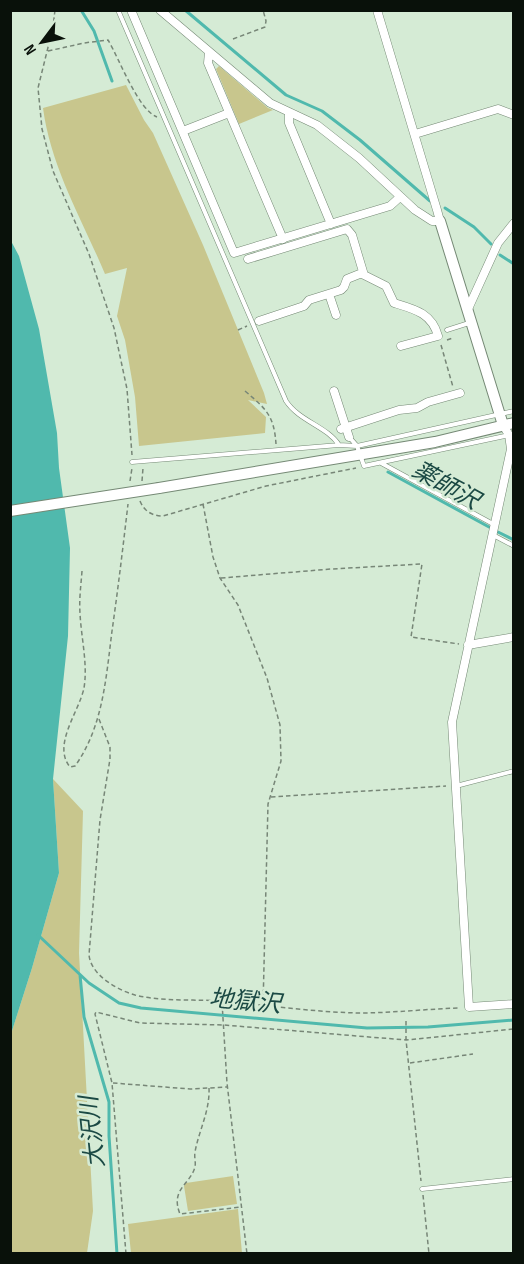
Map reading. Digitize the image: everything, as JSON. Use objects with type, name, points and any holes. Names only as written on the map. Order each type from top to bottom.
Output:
[{"type":"street","points":[[131,10],[234,253],[390,206],[400,197]]},
{"type":"street","points":[[160,10],[270,103],[317,125],[359,158],[400,197],[428,219],[436,222],[440,220]]},
{"type":"street","points":[[377,10],[472,322],[508,426],[511,448],[452,722],[469,1007],[513,1004]]},
{"type":"street","points":[[209,52],[208,63],[283,239]]},
{"type":"street","points":[[415,134],[498,109],[513,115]]},
{"type":"street","points":[[183,131],[229,113]]},
{"type":"street","points":[[289,113],[289,123],[331,224]]},
{"type":"street","points":[[468,309],[498,243],[513,223]]},
{"type":"street","points":[[248,259],[347,229],[351,235],[362,273],[367,278],[386,286],[394,303],[419,310],[435,325],[438,336],[401,346]]},
{"type":"street","points":[[256,323],[304,306],[309,300],[341,290],[347,279],[362,273]]},
{"type":"street","points":[[329,294],[336,315]]},
{"type":"street","points":[[334,391],[343,428],[349,437]]},
{"type":"street","points":[[343,428],[399,411],[417,408],[428,402],[458,393]]},
{"type":"street","points":[[10,511],[159,488],[358,450],[435,442],[508,426]]},
{"type":"street","points":[[468,645],[513,637]]},
{"type":"lane","points":[[118,10],[256,323],[289,406],[294,412],[337,441],[339,445]]},
{"type":"lane","points":[[447,330],[472,322]]},
{"type":"lane","points":[[349,437],[358,450],[364,466],[508,426],[513,411]]},
{"type":"lane","points":[[132,462],[339,445],[358,450]]},
{"type":"lane","points":[[381,463],[494,524]]},
{"type":"lane","points":[[492,535],[513,546]]},
{"type":"lane","points":[[456,786],[513,771]]},
{"type":"lane","points":[[422,1189],[513,1179]]},
{"type":"path","points":[[55,10],[38,88],[42,129],[53,171],[89,254],[114,328],[127,388],[132,462],[130,483]]},
{"type":"path","points":[[234,39],[265,27],[263,10]]},
{"type":"path","points":[[47,51],[108,40],[122,69],[149,112],[154,117],[164,117]]},
{"type":"path","points":[[238,330],[256,323]]},
{"type":"path","points":[[453,338],[440,342],[458,393]]},
{"type":"path","points":[[245,392],[267,410],[275,426],[277,451]]},
{"type":"path","points":[[142,482],[144,461]]},
{"type":"path","points":[[141,492],[140,502],[154,516],[163,516],[266,486],[364,466]]},
{"type":"path","points":[[203,504],[213,557],[220,578],[238,605],[267,678],[280,725],[281,761],[270,796],[264,911],[263,1006]]},
{"type":"path","points":[[82,571],[80,613],[84,686],[80,704],[65,741],[63,753],[70,767],[75,766],[83,754],[98,718],[106,680],[128,505]]},
{"type":"path","points":[[220,578],[422,564],[411,637],[468,645]]},
{"type":"path","points":[[98,718],[110,747],[110,759],[100,820],[90,961],[111,984],[133,994],[150,998],[222,1001],[358,1013],[469,1007]]},
{"type":"path","points":[[270,796],[456,786]]},
{"type":"path","points":[[222,1001],[228,1087],[247,1254]]},
{"type":"path","points":[[126,1254],[112,1083],[96,1012],[140,1023],[224,1024],[406,1040],[513,1029]]},
{"type":"path","points":[[406,1022],[429,1254]]},
{"type":"path","points":[[409,1063],[473,1054]]},
{"type":"path","points":[[112,1083],[190,1089],[228,1087]]},
{"type":"path","points":[[209,1088],[208,1107],[195,1152],[195,1167],[181,1187],[177,1206],[180,1214],[242,1206]]},
{"type":"shaded area","points":[[219,66],[273,110],[239,124],[216,69]]},
{"type":"shaded area","points":[[126,85],[153,133],[203,245],[264,393],[267,404],[248,400],[266,417],[265,433],[139,446],[135,397],[125,340],[117,316],[127,268],[105,274],[60,172],[43,108]]},
{"type":"shaded area","points":[[53,779],[83,811],[79,953],[93,1211],[87,1253],[11,1254],[11,1034],[59,873]]},
{"type":"shaded area","points":[[233,1176],[237,1204],[188,1211],[184,1186],[186,1183]]},
{"type":"shaded area","points":[[238,1209],[242,1253],[131,1253],[128,1224]]},
{"type":"water","points":[[11,241],[19,256],[39,329],[57,433],[59,468],[70,548],[68,636],[53,779],[59,873],[11,1034]]},
{"type":"waterway","name":"薬師沢","points":[[81,10],[94,31],[112,81]]},
{"type":"waterway","points":[[185,10],[286,95],[322,111],[360,140],[430,201]]},
{"type":"waterway","points":[[445,208],[474,227],[491,244]]},
{"type":"waterway","points":[[500,255],[514,264]]},
{"type":"waterway","name":"薬師沢","points":[[388,472],[489,527]]},
{"type":"waterway","name":"薬師沢","points":[[498,532],[514,540]]},
{"type":"waterway","name":"地獄沢","points":[[38,935],[89,983],[119,1003],[141,1008],[367,1028],[428,1027],[514,1020]]},
{"type":"waterway","name":"大沢川","points":[[80,975],[84,1017],[109,1102],[117,1254]]}]
